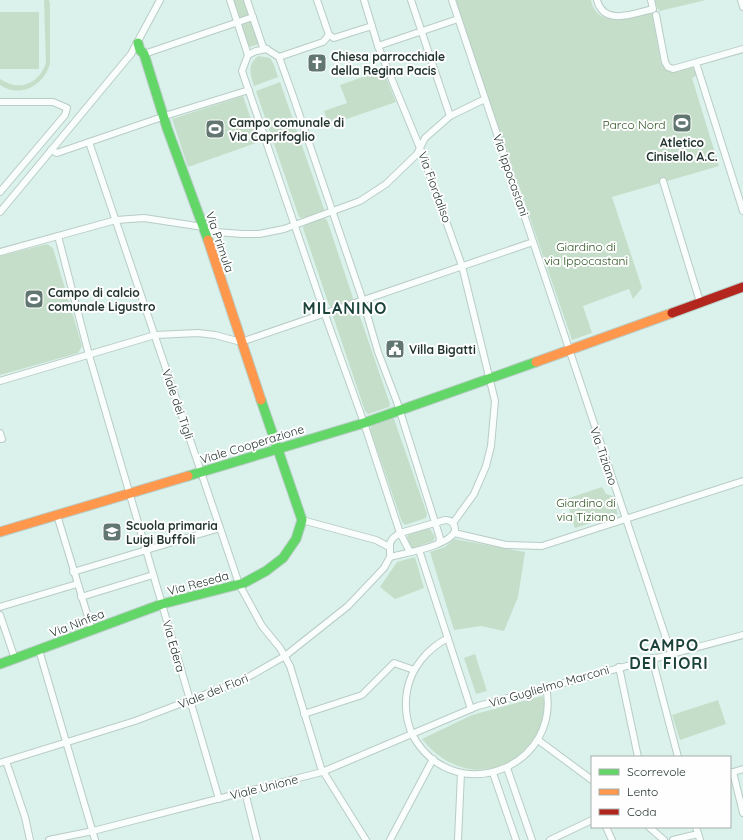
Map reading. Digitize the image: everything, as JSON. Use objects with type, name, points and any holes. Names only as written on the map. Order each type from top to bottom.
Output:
[{"type":"street","points":[[0,212],[126,60],[138,43],[160,0]]},
{"type":"street","points":[[230,0],[248,55],[242,71],[294,225],[364,423],[400,533],[410,552]]},
{"type":"street","points":[[247,0],[263,47],[280,57],[363,301],[378,352],[400,411],[440,538],[439,543]]},
{"type":"street","points":[[317,0],[329,35],[334,38],[372,26]]},
{"type":"street","name":"Via Fiordaliso","points":[[364,0],[378,46],[420,148],[462,266],[495,401],[491,446],[487,460],[474,494],[453,523]]},
{"type":"street","points":[[411,0],[450,116]]},
{"type":"street","name":"Via Ippocastani","points":[[452,0],[570,349]]},
{"type":"street","points":[[597,0],[605,13],[613,17],[653,9],[651,0]]},
{"type":"street","points":[[741,0],[743,7]]},
{"type":"street","points":[[656,15],[665,62],[668,67],[673,69],[743,49]]},
{"type":"street","points":[[144,54],[253,17]]},
{"type":"street","points":[[378,46],[458,19]]},
{"type":"street","points":[[280,57],[323,42],[329,35]]},
{"type":"street","name":"Via Primula","points":[[138,43],[140,50],[144,54],[164,117],[203,227],[302,520]]},
{"type":"street","points":[[248,55],[256,51],[267,50]]},
{"type":"street","points":[[696,62],[743,211]]},
{"type":"street","points":[[51,150],[57,153],[249,90]]},
{"type":"street","points":[[0,252],[116,220],[144,218],[203,227],[216,232],[242,234],[275,231],[360,201],[386,184],[411,161],[425,138],[450,116],[485,99]]},
{"type":"street","points":[[0,102],[53,102],[67,108],[65,114],[0,192]]},
{"type":"street","name":"Viale dei Tigli","points":[[89,142],[239,584],[262,626],[285,656],[290,666],[322,772],[366,840]]},
{"type":"street","points":[[663,181],[700,302]]},
{"type":"street","name":"Via Edera","points":[[58,236],[89,355],[218,798]]},
{"type":"street","points":[[0,381],[154,335],[198,333],[215,335],[241,342],[534,242]]},
{"type":"street","name":"Viale Cooperazione","points":[[0,532],[364,423],[743,287]]},
{"type":"street","name":"Via Tiziano","points":[[570,349],[577,377],[671,653]]},
{"type":"street","points":[[452,535],[506,545],[542,546],[743,481]]},
{"type":"street","points":[[57,515],[73,572],[92,630]]},
{"type":"street","points":[[302,520],[376,540],[389,547]]},
{"type":"street","name":"Via Reseda","points":[[162,604],[239,584],[266,571],[283,558],[296,539],[302,520]]},
{"type":"street","points":[[446,520],[453,523],[455,528],[452,535],[439,543],[419,550],[390,557],[389,547],[391,540],[400,533],[435,522],[446,520]]},
{"type":"street","points":[[73,572],[220,528]]},
{"type":"street","points":[[419,550],[471,709]]},
{"type":"street","name":"Viale dei Fiori","points":[[3,762],[189,701],[243,680],[285,656],[348,606],[375,578],[390,557]]},
{"type":"street","points":[[81,597],[153,575]]},
{"type":"street","points":[[0,607],[77,584]]},
{"type":"street","name":"Via Ninfea","points":[[0,664],[162,604]]},
{"type":"street","points":[[0,615],[15,659]]},
{"type":"street","name":"Via Guglielmo Marconi","points":[[471,709],[652,658],[743,635]]},
{"type":"street","points":[[448,638],[428,651],[414,670],[408,687],[406,703],[407,718],[413,734],[423,750],[433,759],[446,767],[461,773],[493,773],[507,768],[524,757],[538,740],[547,717],[548,700],[546,687]]},
{"type":"street","points":[[39,650],[95,840]]},
{"type":"street","points":[[652,658],[678,756]]},
{"type":"street","points":[[304,714],[362,695],[394,663],[414,670]]},
{"type":"street","points":[[619,667],[638,756]]},
{"type":"street","name":"Viale Unione","points":[[49,840],[93,831],[322,772],[471,709]]},
{"type":"street","points":[[538,740],[591,779]]},
{"type":"street","points":[[390,840],[433,759]]},
{"type":"street","points":[[3,762],[25,817],[30,840]]},
{"type":"street","points":[[507,768],[532,840]]},
{"type":"street","points":[[743,769],[732,773],[743,813]]},
{"type":"street","points":[[458,840],[461,773]]},
{"type":"street","points":[[493,773],[516,840]]},
{"type":"street","points":[[245,792],[257,840]]},
{"type":"street","points":[[550,840],[591,820]]},
{"type":"street","points":[[606,828],[612,840]]},
{"type":"street","points":[[652,828],[664,840]]},
{"type":"street","points":[[673,840],[698,834]]},
{"type":"green space","points":[[44,0],[49,0],[50,4],[50,63],[47,71],[43,78],[31,88],[16,91],[8,89],[0,85],[0,79],[14,85],[28,84],[39,76],[46,63]]},
{"type":"green space","points":[[233,0],[244,0],[249,15],[239,18]]},
{"type":"green space","points":[[455,0],[591,0],[594,9],[600,15],[607,18],[625,19],[652,13],[661,64],[673,72],[694,67],[696,76],[692,78],[719,166],[612,197],[642,288],[633,299],[629,289],[583,306],[592,333],[572,340]]},
{"type":"green space","points":[[655,0],[706,0],[660,11],[657,8]]},
{"type":"green space","points":[[0,12],[39,12],[39,69],[0,69]]},
{"type":"green space","points":[[251,21],[259,44],[249,47],[241,25]]},
{"type":"green space","points":[[258,56],[270,58],[278,77],[254,86],[250,70],[252,63]]},
{"type":"green space","points":[[383,70],[396,102],[329,125],[324,111],[347,103],[340,85]]},
{"type":"green space","points":[[280,82],[324,209],[323,212],[302,218],[299,217],[256,91]]},
{"type":"green space","name":"Campo comunale di Via Caprifoglio","points":[[243,96],[259,142],[188,167],[172,119]]},
{"type":"green space","points":[[324,218],[327,220],[353,298],[353,301],[332,308],[329,305],[303,228],[304,225]]},
{"type":"green space","name":"Campo di calcio comunale Ligustro","points":[[47,244],[53,248],[82,346],[78,353],[0,375],[0,256]]},
{"type":"green space","points":[[354,306],[357,308],[390,404],[389,407],[368,414],[365,411],[333,316],[333,314]]},
{"type":"green space","points":[[392,418],[394,419],[427,514],[426,518],[405,525],[402,522],[370,429],[372,425]]},
{"type":"green space","name":"Giardino di via Tiziano","points":[[602,487],[606,494],[613,496],[618,514],[575,528],[566,499]]},
{"type":"green space","points":[[429,527],[435,537],[433,541],[412,548],[410,547],[407,537],[409,533]]},
{"type":"green space","points":[[454,539],[525,552],[518,597],[504,631],[481,626],[454,630],[430,552],[445,547]]},
{"type":"green space","points":[[415,557],[424,588],[395,599],[380,587],[397,562]]},
{"type":"green space","points":[[475,654],[487,691],[476,694],[464,658]]},
{"type":"green space","points":[[542,696],[544,703],[543,717],[540,728],[535,737],[521,753],[509,762],[496,768],[482,770],[469,769],[456,765],[444,759],[432,750],[422,739],[472,715]]},
{"type":"green space","points":[[718,700],[726,724],[680,740],[672,715]]},
{"type":"traffic: fast","points":[[138,43],[140,50],[144,54],[167,128],[208,240]]},
{"type":"traffic: fast","points":[[188,476],[364,423],[536,362]]},
{"type":"traffic: fast","points":[[0,664],[162,604],[244,583],[266,571],[283,558],[296,539],[302,520],[261,400]]},
{"type":"traffic: slow","points":[[208,240],[261,400]]},
{"type":"traffic: slow","points":[[536,362],[672,313]]},
{"type":"traffic: slow","points":[[0,532],[188,476]]},
{"type":"traffic: jam","points":[[672,313],[743,287]]},
{"type":"place","name":"Chiesa parrocchiale della Regina Pacis","points":[[317,63]]},
{"type":"place","name":"Atletico Cinisello A.C.","points":[[682,123]]},
{"type":"place","name":"Campo comunale di Via Caprifoglio","points":[[215,129]]},
{"type":"place","name":"Campo di calcio comunale Ligustro","points":[[34,299]]},
{"type":"place","name":"Villa Bigatti","points":[[395,349]]},
{"type":"place","name":"Scuola primaria Luigi Buffoli","points":[[112,532]]},
{"type":"district","name":"MILANINO","points":[[345,308]]},
{"type":"district","name":"CAMPO DEI FIORI","points":[[669,654]]},
{"type":"park label","name":"Parco Nord","points":[[634,124]]},
{"type":"park label","name":"Giardino di via Ippocastani","points":[[586,253]]}]
